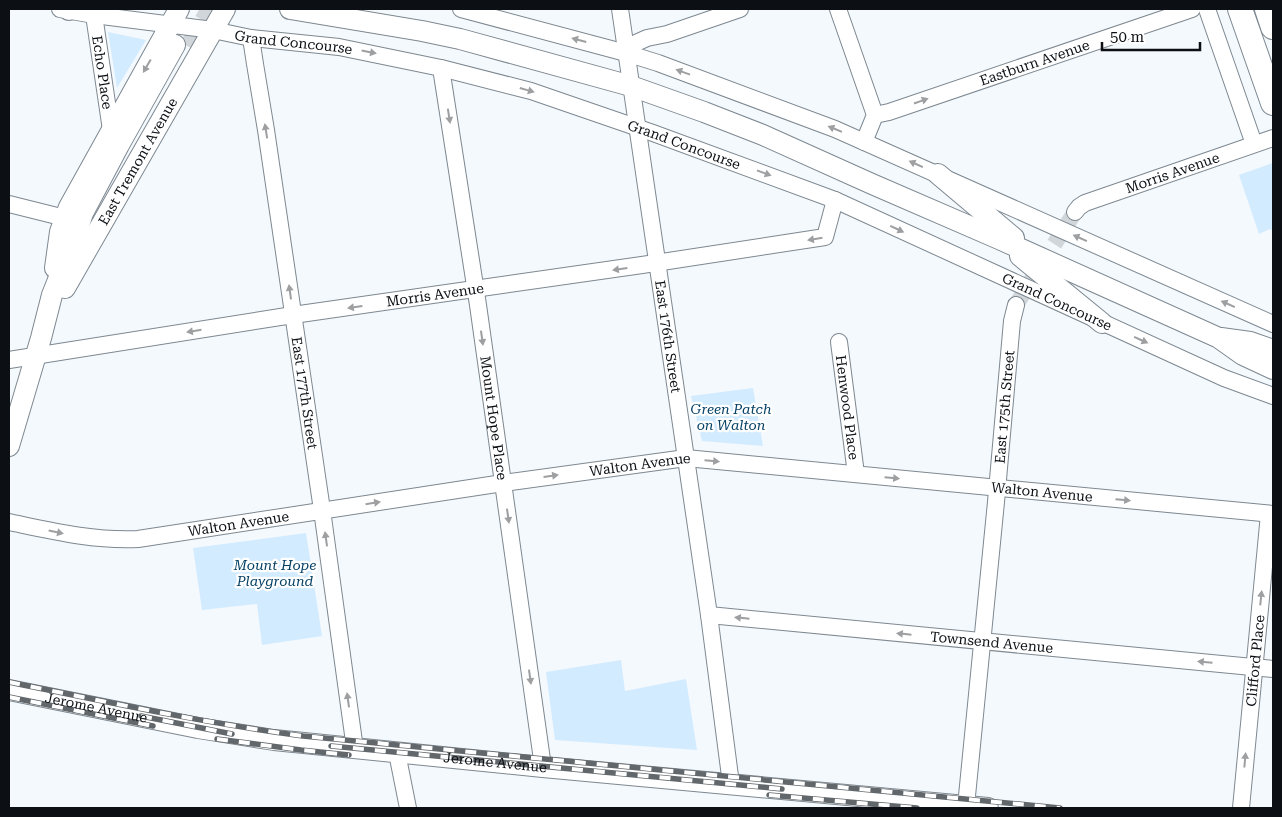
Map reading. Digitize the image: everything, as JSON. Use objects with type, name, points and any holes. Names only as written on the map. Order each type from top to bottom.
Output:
[{"type":"highway","points":[[1240,9],[1273,104]]},
{"type":"highway","points":[[1267,9],[1273,27]]},
{"type":"main road","name":"East Tremont Avenue","points":[[9,446],[55,285],[81,225],[213,30],[225,9]]},
{"type":"main road","points":[[290,9],[460,39],[631,86],[704,112],[764,135],[1219,338],[1243,356],[1273,369]]},
{"type":"main road","name":"East Tremont Avenue","points":[[81,225],[69,206],[175,16]]},
{"type":"main road","name":"East Tremont Avenue","points":[[47,311],[62,294],[83,213],[115,153],[182,46]]},
{"type":"main road","points":[[938,174],[1032,254]]},
{"type":"main road","points":[[999,239],[1102,323]]},
{"type":"main road","points":[[1219,338],[1250,342],[1273,350]]},
{"type":"main road","name":"Jerome Avenue","points":[[9,690],[198,728],[274,740],[543,768],[988,808]]},
{"type":"street","name":"Grand Concourse","points":[[65,9],[94,15],[175,16],[213,30],[252,38],[340,47],[441,68],[531,91],[636,126],[835,200],[1224,378],[1273,396]]},
{"type":"street","points":[[461,9],[626,53],[694,76],[835,129],[1273,324]]},
{"type":"street","name":"East 176th Street","points":[[620,9],[709,615],[731,784]]},
{"type":"street","points":[[626,53],[636,43],[647,38],[667,34],[740,9]]},
{"type":"street","points":[[838,9],[875,115],[864,142]]},
{"type":"street","name":"Eastburn Avenue","points":[[875,115],[889,112],[1192,9]]},
{"type":"street","points":[[1207,9],[1266,140]]},
{"type":"street","name":"Echo Place","points":[[94,15],[111,130]]},
{"type":"street","name":"East 177th Street","points":[[252,38],[322,510],[355,749]]},
{"type":"street","name":"Mount Hope Place","points":[[441,68],[475,290],[543,768]]},
{"type":"street","name":"Morris Avenue","points":[[1075,212],[1084,203],[1266,140]]},
{"type":"street","name":"Morris Avenue","points":[[9,360],[293,315],[475,290],[825,237],[835,200]]},
{"type":"street","points":[[9,204],[81,225]]},
{"type":"street","name":"East 175th Street","points":[[966,806],[1012,322],[1016,305]]},
{"type":"street","name":"Henwood Place","points":[[839,342],[856,474]]},
{"type":"street","name":"Walton Avenue","points":[[9,522],[83,537],[116,540],[147,538],[503,483],[686,458],[1271,514]]},
{"type":"street","name":"Clifford Place","points":[[1241,808],[1271,514]]},
{"type":"street","name":"Townsend Avenue","points":[[709,615],[1273,669]]},
{"type":"street","points":[[397,753],[408,808]]},
{"type":"green space","points":[[108,32],[146,40],[117,88]]},
{"type":"green space","points":[[1273,163],[1273,231],[1270,229],[1259,234],[1239,175]]},
{"type":"green space","name":"Green Patch on Walton","points":[[753,388],[763,446],[702,441],[691,396]]},
{"type":"green space","name":"Mount Hope Playground","points":[[306,533],[322,636],[262,645],[257,604],[202,610],[193,548]]},
{"type":"green space","points":[[621,660],[625,691],[686,679],[697,750],[555,740],[546,672]]},
{"type":"tunnel","points":[[189,47],[211,9]]},
{"type":"tunnel","points":[[1016,305],[1075,212]]},
{"type":"railway","points":[[9,682],[192,718],[303,736],[1060,808]]},
{"type":"railway","points":[[9,697],[153,726]]},
{"type":"railway","points":[[141,716],[232,734]]},
{"type":"railway","points":[[217,739],[349,755]]},
{"type":"railway","points":[[331,746],[782,789]]},
{"type":"railway","points":[[769,795],[917,808]]}]
